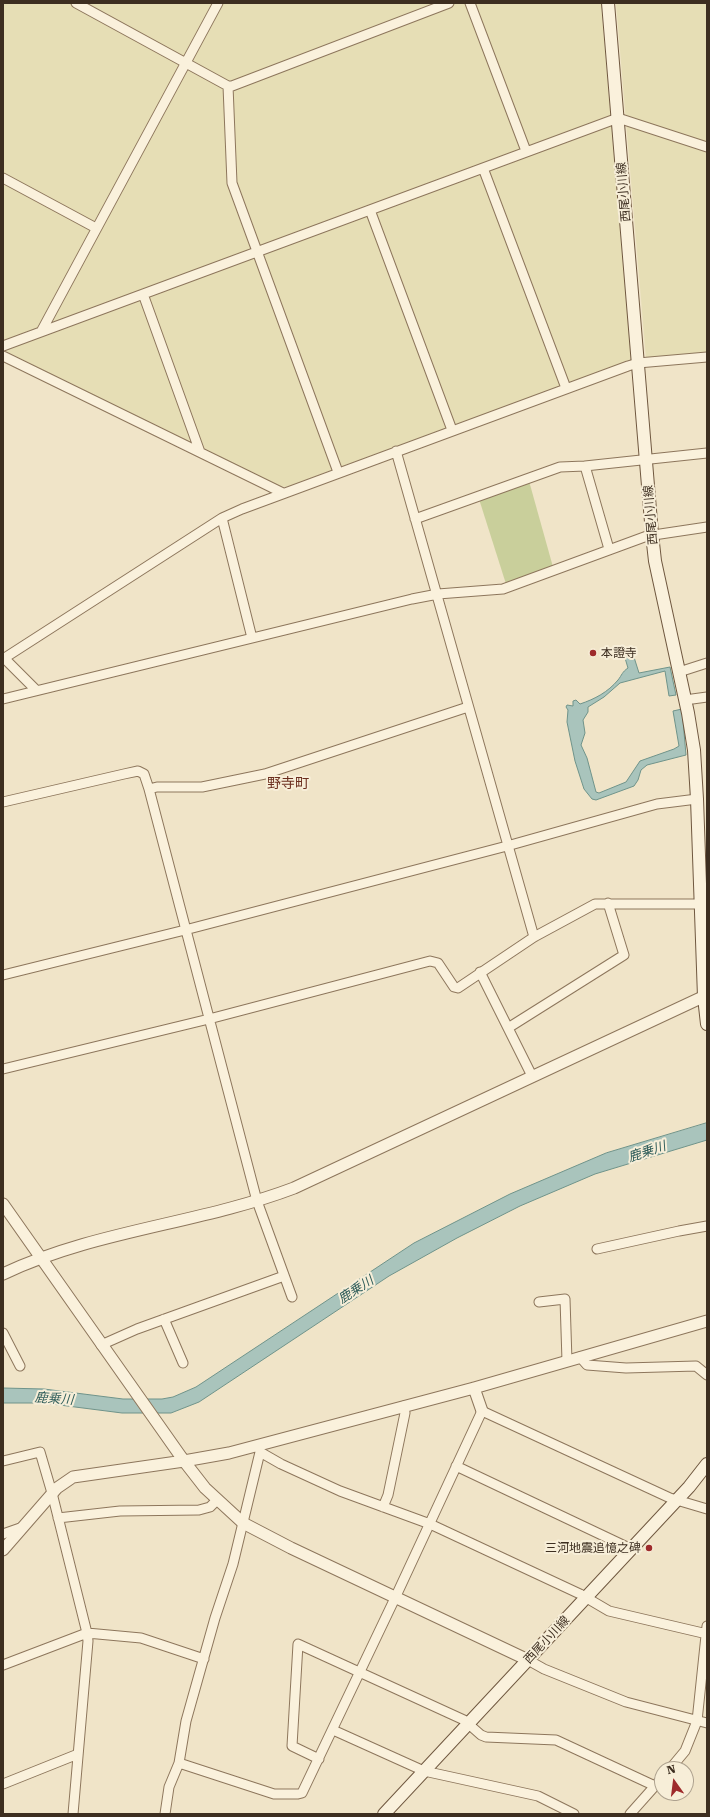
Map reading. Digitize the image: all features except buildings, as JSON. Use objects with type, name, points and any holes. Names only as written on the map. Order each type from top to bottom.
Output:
[{"type":"main road","name":"西尾小川線","points":[[608,3],[655,561],[685,700],[694,750],[703,904],[707,1024]]},
{"type":"main road","name":"西尾小川線","points":[[384,1814],[677,1500],[707,1464]]},
{"type":"street","points":[[76,3],[228,86],[232,86],[450,3]]},
{"type":"street","points":[[42,330],[218,3]]},
{"type":"street","points":[[470,3],[526,151]]},
{"type":"street","points":[[228,86],[231,177],[256,251],[338,472]]},
{"type":"street","points":[[3,346],[42,330],[618,118],[707,147]]},
{"type":"street","points":[[483,168],[566,388]]},
{"type":"street","points":[[3,178],[96,228]]},
{"type":"street","points":[[370,210],[452,430]]},
{"type":"street","points":[[143,294],[200,452]]},
{"type":"street","points":[[3,356],[283,493]]},
{"type":"street","points":[[36,690],[4,659],[222,518],[338,472],[638,363],[707,357]]},
{"type":"street","points":[[396,451],[438,594],[468,707],[534,937]]},
{"type":"street","points":[[415,519],[560,467],[585,466],[707,453]]},
{"type":"street","points":[[585,466],[609,549]]},
{"type":"street","points":[[222,518],[252,638]]},
{"type":"street","points":[[3,699],[438,594],[503,589],[652,534],[658,535],[707,527]]},
{"type":"street","points":[[679,672],[707,663]]},
{"type":"street","points":[[685,700],[707,697]]},
{"type":"street","points":[[150,789],[157,787],[202,787],[265,774],[468,707]]},
{"type":"street","points":[[3,802],[138,771],[144,774],[150,789],[185,930],[257,1201],[292,1297]]},
{"type":"street","points":[[3,975],[185,930],[507,846],[657,804],[697,799]]},
{"type":"street","points":[[508,1028],[624,955],[608,903]]},
{"type":"street","points":[[3,1069],[209,1019],[430,961],[438,963],[456,988],[458,988],[534,937],[592,905],[608,903],[703,904]]},
{"type":"street","points":[[480,972],[532,1076]]},
{"type":"street","points":[[3,1274],[40,1257],[114,1235],[257,1201],[315,1180],[532,1076],[705,996]]},
{"type":"street","points":[[3,1204],[184,1461],[217,1500],[243,1522],[291,1548],[396,1596],[544,1669],[626,1702],[707,1723]]},
{"type":"street","points":[[596,1249],[707,1226]]},
{"type":"street","points":[[101,1344],[164,1319],[284,1276]]},
{"type":"street","points":[[539,1302],[565,1299],[567,1361]]},
{"type":"street","points":[[164,1319],[183,1364]]},
{"type":"street","points":[[3,1550],[52,1493],[62,1484],[74,1477],[184,1461],[259,1448],[707,1321]]},
{"type":"street","points":[[3,1333],[20,1366]]},
{"type":"street","points":[[580,1357],[587,1365],[626,1368],[696,1366],[707,1375]]},
{"type":"street","points":[[179,1763],[274,1794],[298,1794],[304,1790],[482,1411],[474,1388]]},
{"type":"street","points":[[383,1507],[388,1495],[405,1413],[404,1406]]},
{"type":"street","points":[[482,1411],[677,1500],[707,1509]]},
{"type":"street","points":[[259,1448],[319,1482],[430,1524],[586,1597],[608,1611],[706,1634]]},
{"type":"street","points":[[165,1814],[169,1788],[179,1763],[186,1722],[215,1618],[233,1564],[259,1448]]},
{"type":"street","points":[[3,1461],[40,1452],[52,1493],[87,1633],[88,1641],[73,1814]]},
{"type":"street","points":[[456,1466],[625,1546],[630,1550]]},
{"type":"street","points":[[58,1518],[120,1511],[199,1510],[210,1507],[217,1500]]},
{"type":"street","points":[[3,1534],[23,1528]]},
{"type":"street","points":[[677,1761],[685,1751],[697,1721],[705,1662],[707,1626]]},
{"type":"street","points":[[3,1665],[87,1633],[141,1638],[204,1659]]},
{"type":"street","points":[[319,1759],[292,1746],[298,1644],[469,1723],[481,1735],[486,1737],[556,1740],[654,1786]]},
{"type":"street","points":[[333,1730],[424,1771],[538,1796],[574,1814]]},
{"type":"street","points":[[3,1784],[78,1754]]},
{"type":"street","points":[[630,1814],[654,1787]]},
{"type":"shaded area","points":[[3,3],[601,3],[631,360],[286,487],[276,485],[3,350]]},
{"type":"shaded area","points":[[616,3],[707,3],[707,352],[646,358]]},
{"type":"green space","points":[[529,481],[553,567],[506,584],[479,499]]},
{"type":"water","points":[[633,654],[639,673],[670,667],[676,695],[669,696],[665,671],[620,683],[604,697],[588,707],[588,712],[583,720],[585,733],[581,745],[587,758],[596,792],[599,793],[626,782],[640,761],[679,746],[673,711],[682,709],[686,755],[647,765],[641,770],[638,780],[634,786],[596,800],[592,799],[584,789],[575,761],[567,722],[568,710],[566,707],[567,705],[573,706],[573,701],[576,700],[580,704],[591,700],[610,688],[628,668],[625,658],[628,655]]},
{"type":"water","name":"鹿乗川","points":[[707,1123],[707,1140],[595,1174],[520,1206],[457,1238],[389,1276],[199,1402],[171,1413],[122,1413],[44,1403],[3,1403],[3,1388],[44,1389],[123,1399],[162,1399],[173,1397],[196,1387],[414,1243],[510,1194],[606,1153]]},
{"type":"place","name":"本證寺","points":[[593,653]]},
{"type":"place","name":"三河地震追憶之碑","points":[[649,1548]]},
{"type":"district","name":"野寺町","points":[[288,784]]}]
